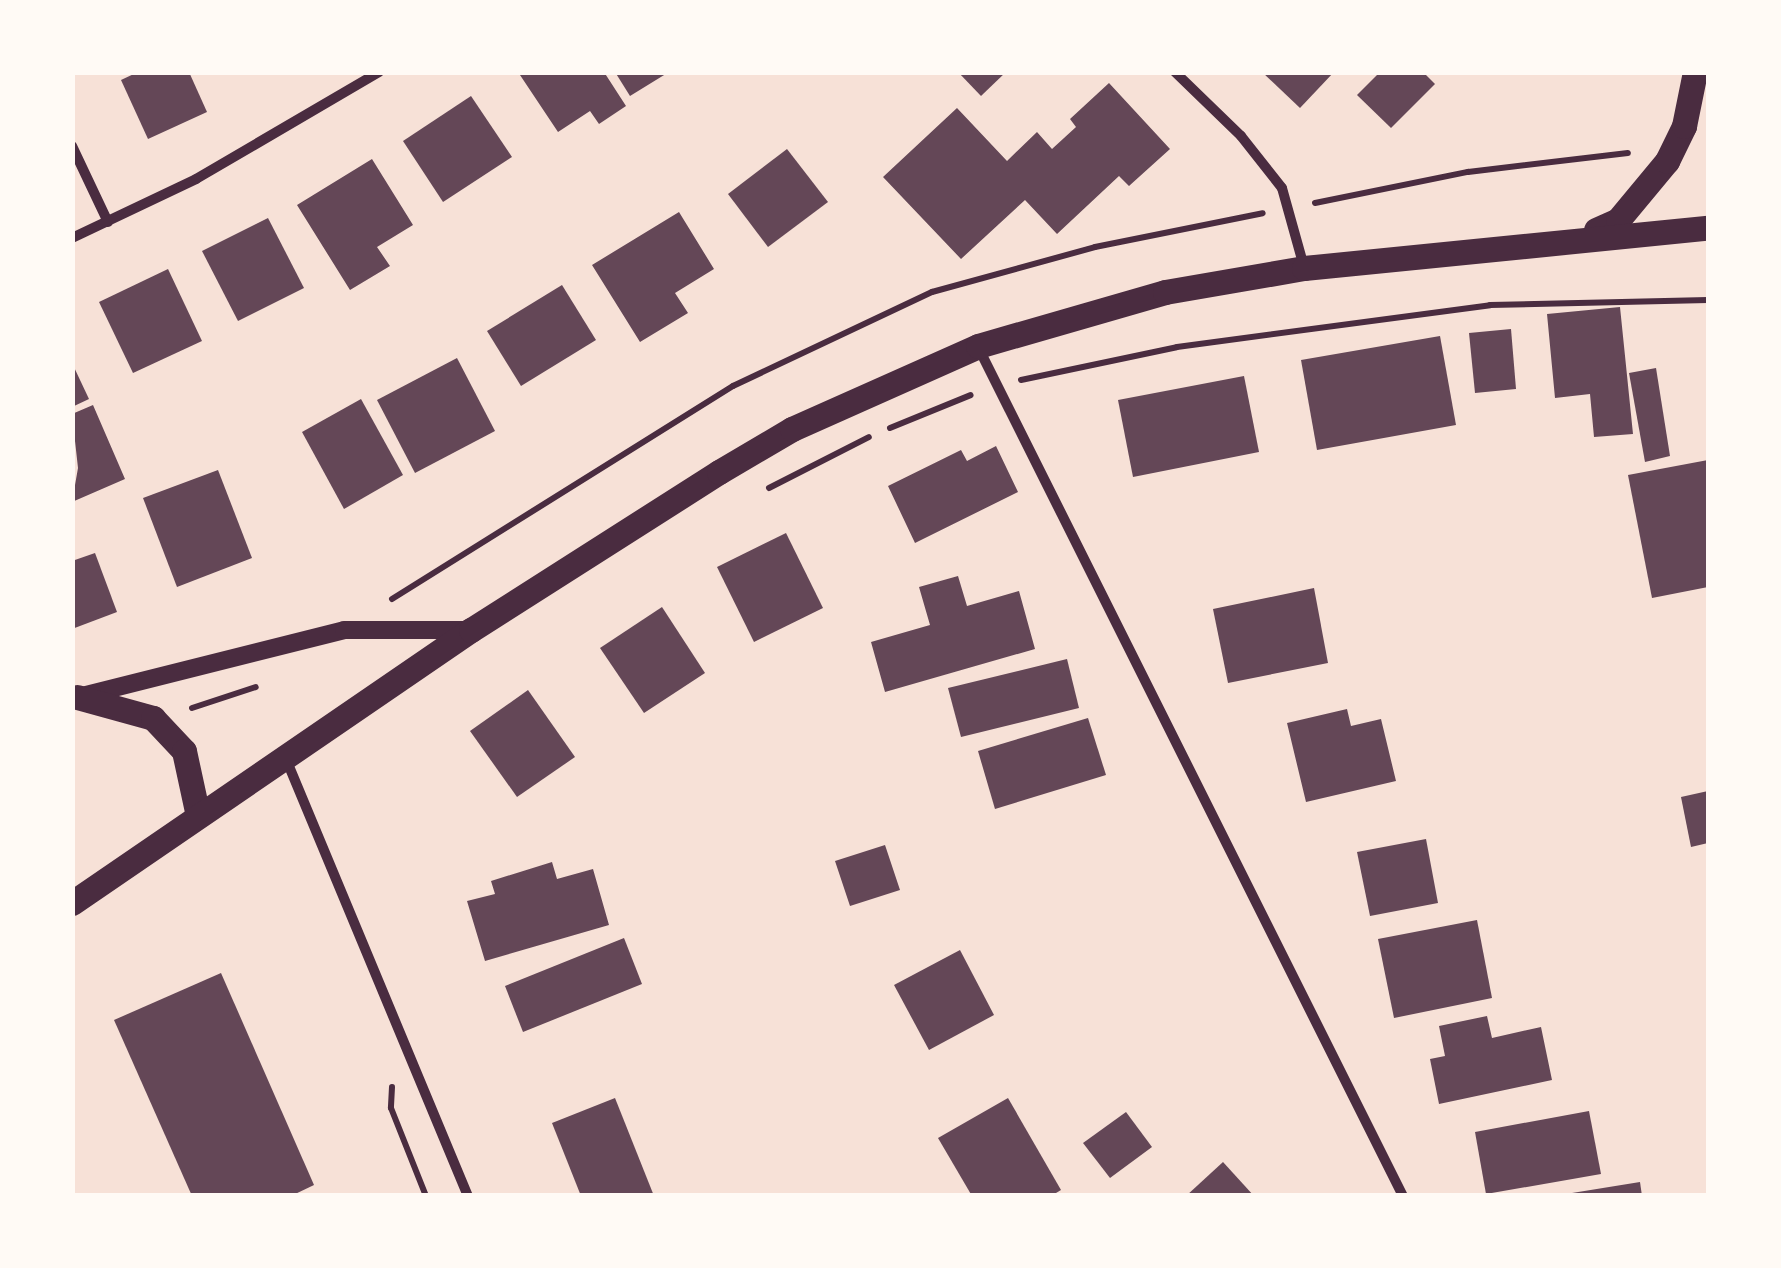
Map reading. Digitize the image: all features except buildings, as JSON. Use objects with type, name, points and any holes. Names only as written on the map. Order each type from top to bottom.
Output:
[{"type":"main road","points":[[1586,235],[1618,220],[1667,161],[1684,126],[1696,72]]},
{"type":"main road","points":[[74,898],[471,630],[792,429],[978,346],[1165,292],[1304,268],[1586,235],[1708,228]]},
{"type":"main road","points":[[75,697],[153,718],[184,751],[198,816]]},
{"type":"street","points":[[72,238],[380,72]]},
{"type":"street","points":[[1174,72],[1241,136],[1282,188],[1304,268]]},
{"type":"street","points":[[72,146],[108,222]]},
{"type":"street","points":[[978,346],[1402,1196]]},
{"type":"street","points":[[75,697],[344,630],[471,630]]},
{"type":"street","points":[[286,758],[468,1196]]},
{"type":"path","points":[[762,491],[878,433],[998,385],[1177,347],[1473,307],[1708,300]]}]
